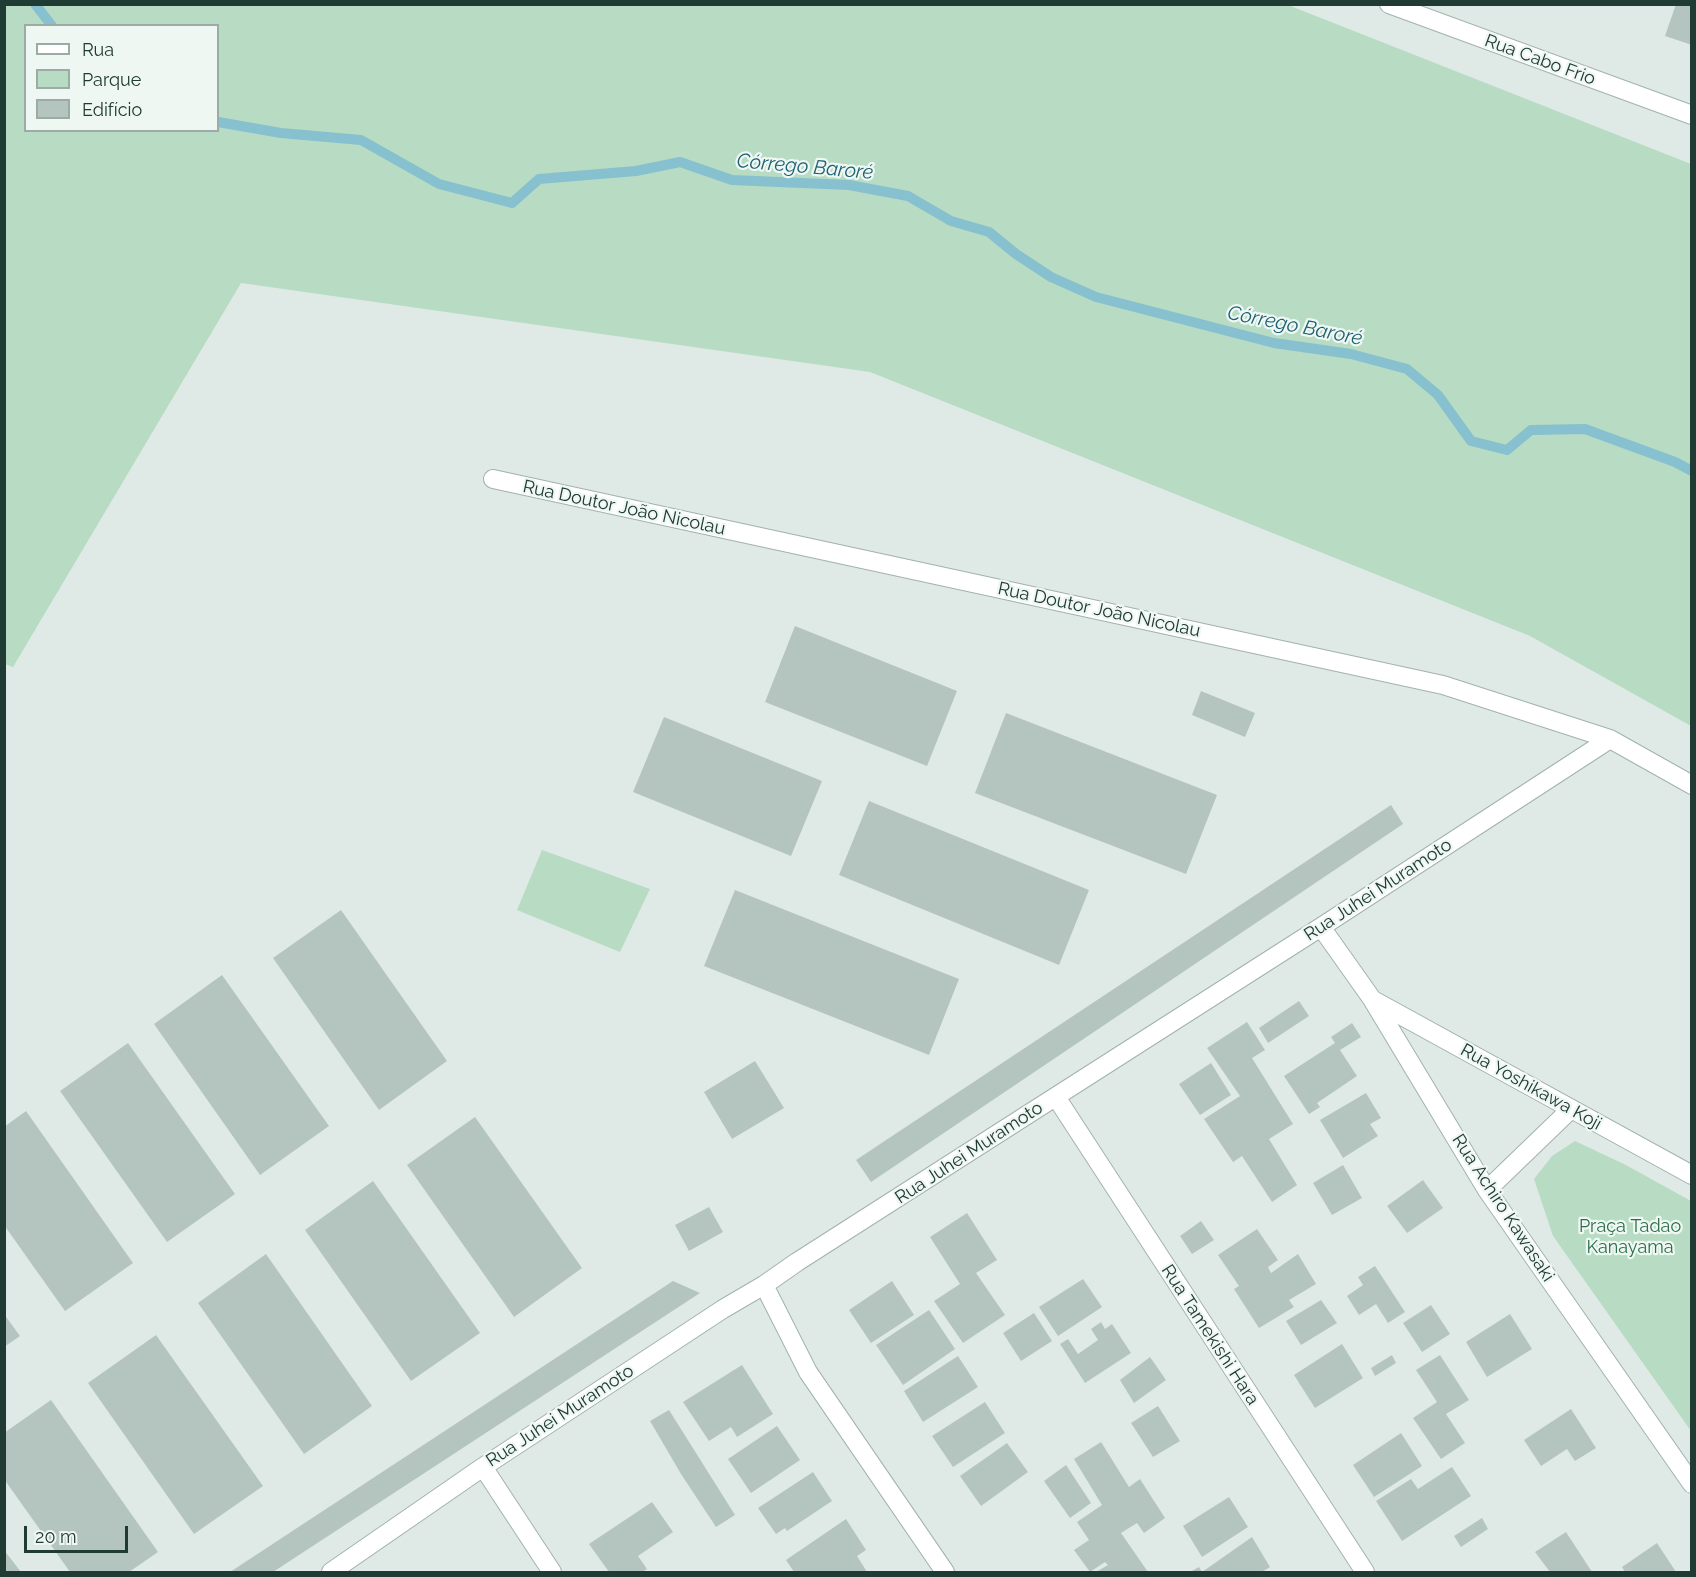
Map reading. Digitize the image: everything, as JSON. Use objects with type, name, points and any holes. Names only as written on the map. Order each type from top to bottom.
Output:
[{"type":"street","name":"Rua Cabo Frio","points":[[1389,4],[1692,115]]},
{"type":"street","name":"Rua Doutor João Nicolau","points":[[493,479],[1443,685],[1610,739],[1692,785]]},
{"type":"street","name":"Rua Juhei Muramoto","points":[[331,1572],[483,1467],[723,1309],[764,1285],[1610,739]]},
{"type":"street","name":"Rua Achiro Kawasaki","points":[[1321,927],[1372,999],[1487,1190],[1692,1485]]},
{"type":"street","name":"Rua Yoshikawa Koji","points":[[1372,999],[1692,1175]]},
{"type":"street","name":"Rua Tamekishi Hara","points":[[1056,1097],[1365,1572]]},
{"type":"street","points":[[1487,1190],[1571,1109]]},
{"type":"street","points":[[764,1285],[808,1372],[945,1572]]},
{"type":"street","points":[[483,1467],[552,1572]]},
{"type":"green space","points":[[4,5],[1288,5],[1691,164],[1691,726],[1530,636],[870,372],[241,283],[13,667],[5,664]]},
{"type":"green space","points":[[542,850],[650,889],[620,952],[517,910]]},
{"type":"green space","name":"Praça Tadao Kanayama","points":[[1575,1141],[1626,1165],[1691,1201],[1691,1431],[1553,1236],[1534,1179],[1552,1156]]},
{"type":"building","points":[[1676,4],[1692,4],[1692,45],[1665,36]]},
{"type":"building","points":[[795,626],[957,691],[927,766],[765,702]]},
{"type":"building","points":[[1201,691],[1255,713],[1245,737],[1192,715]]},
{"type":"building","points":[[1006,713],[1217,795],[1186,874],[975,793]]},
{"type":"building","points":[[664,717],[822,781],[791,856],[633,792]]},
{"type":"building","points":[[869,801],[1089,890],[1059,965],[839,875]]},
{"type":"building","points":[[1391,805],[1403,824],[871,1182],[856,1160]]},
{"type":"building","points":[[735,890],[959,979],[929,1055],[704,966]]},
{"type":"building","points":[[341,910],[447,1061],[379,1110],[273,958]]},
{"type":"building","points":[[222,975],[329,1126],[260,1175],[154,1024]]},
{"type":"building","points":[[1299,1001],[1309,1016],[1268,1043],[1259,1028]]},
{"type":"building","points":[[1247,1022],[1265,1050],[1252,1058],[1293,1124],[1269,1139],[1297,1185],[1272,1202],[1242,1156],[1233,1162],[1204,1119],[1240,1096],[1207,1048]]},
{"type":"building","points":[[1352,1023],[1361,1037],[1340,1050],[1357,1076],[1317,1103],[1320,1107],[1309,1114],[1284,1076],[1335,1043],[1331,1037]]},
{"type":"building","points":[[128,1043],[235,1194],[167,1242],[60,1091]]},
{"type":"building","points":[[755,1061],[784,1108],[732,1139],[704,1092]]},
{"type":"building","points":[[1211,1063],[1231,1095],[1200,1115],[1179,1084]]},
{"type":"building","points":[[1366,1093],[1381,1118],[1370,1124],[1378,1136],[1343,1158],[1320,1120]]},
{"type":"building","points":[[26,1111],[133,1263],[65,1311],[4,1225],[4,1127]]},
{"type":"building","points":[[475,1117],[582,1268],[514,1317],[407,1165]]},
{"type":"building","points":[[1343,1165],[1362,1198],[1332,1215],[1313,1183]]},
{"type":"building","points":[[1423,1180],[1443,1208],[1407,1233],[1387,1206]]},
{"type":"building","points":[[373,1181],[480,1333],[411,1381],[305,1230]]},
{"type":"building","points":[[709,1207],[723,1232],[689,1251],[675,1225]]},
{"type":"building","points":[[967,1213],[997,1260],[976,1273],[1005,1315],[963,1343],[934,1301],[960,1284],[930,1237]]},
{"type":"building","points":[[1201,1221],[1214,1240],[1192,1254],[1180,1236]]},
{"type":"building","points":[[1257,1229],[1278,1260],[1268,1267],[1271,1273],[1298,1254],[1316,1284],[1289,1300],[1294,1307],[1259,1328],[1234,1289],[1239,1286],[1218,1255]]},
{"type":"building","points":[[266,1254],[372,1406],[304,1454],[198,1303]]},
{"type":"building","points":[[1375,1266],[1405,1312],[1388,1323],[1376,1304],[1359,1315],[1347,1296],[1363,1285],[1358,1277]]},
{"type":"building","points":[[1083,1279],[1102,1307],[1058,1336],[1039,1307]]},
{"type":"building","points":[[673,1281],[700,1293],[273,1572],[230,1572]]},
{"type":"building","points":[[892,1281],[914,1315],[871,1343],[849,1310]]},
{"type":"building","points":[[1321,1300],[1337,1323],[1301,1345],[1286,1321]]},
{"type":"building","points":[[1431,1305],[1450,1334],[1422,1352],[1403,1323]]},
{"type":"building","points":[[929,1310],[955,1349],[903,1385],[876,1345]]},
{"type":"building","points":[[1034,1313],[1052,1341],[1021,1361],[1003,1333]]},
{"type":"building","points":[[4,1314],[20,1336],[4,1347]]},
{"type":"building","points":[[1510,1314],[1532,1349],[1487,1377],[1466,1342]]},
{"type":"building","points":[[1101,1322],[1105,1329],[1112,1324],[1131,1353],[1085,1383],[1060,1344],[1068,1339],[1078,1354],[1098,1340],[1091,1329]]},
{"type":"building","points":[[156,1335],[263,1486],[194,1534],[88,1383]]},
{"type":"building","points":[[1342,1344],[1363,1378],[1315,1408],[1294,1375]]},
{"type":"building","points":[[1392,1355],[1396,1363],[1375,1376],[1371,1368]]},
{"type":"building","points":[[1440,1355],[1469,1400],[1446,1414],[1465,1443],[1441,1459],[1413,1418],[1437,1402],[1416,1370]]},
{"type":"building","points":[[958,1356],[978,1387],[923,1422],[904,1391]]},
{"type":"building","points":[[1150,1357],[1166,1380],[1134,1403],[1120,1380]]},
{"type":"building","points":[[742,1365],[773,1414],[737,1437],[731,1427],[709,1441],[683,1402]]},
{"type":"building","points":[[51,1400],[158,1552],[129,1572],[70,1572],[4,1479],[4,1433]]},
{"type":"building","points":[[985,1402],[1005,1433],[953,1467],[932,1436]]},
{"type":"building","points":[[1158,1406],[1180,1441],[1153,1457],[1131,1423]]},
{"type":"building","points":[[1571,1409],[1596,1448],[1575,1461],[1567,1449],[1541,1466],[1524,1440]]},
{"type":"building","points":[[669,1410],[735,1515],[716,1527],[650,1421]]},
{"type":"building","points":[[777,1426],[800,1460],[751,1493],[728,1459]]},
{"type":"building","points":[[1401,1433],[1422,1466],[1374,1497],[1353,1465]]},
{"type":"building","points":[[1101,1442],[1129,1487],[1140,1479],[1165,1518],[1144,1533],[1137,1523],[1121,1533],[1148,1572],[1096,1572],[1108,1565],[1105,1562],[1090,1572],[1074,1550],[1089,1540],[1077,1522],[1102,1505],[1074,1459]]},
{"type":"building","points":[[1007,1443],[1028,1472],[981,1506],[960,1476]]},
{"type":"building","points":[[1066,1465],[1091,1503],[1070,1518],[1044,1481]]},
{"type":"building","points":[[1452,1467],[1471,1496],[1402,1541],[1376,1501],[1411,1479],[1418,1489]]},
{"type":"building","points":[[813,1472],[832,1501],[787,1531],[785,1528],[776,1534],[758,1508]]},
{"type":"building","points":[[1229,1497],[1248,1527],[1202,1557],[1183,1526]]},
{"type":"building","points":[[652,1502],[673,1532],[638,1556],[647,1569],[642,1572],[609,1572],[589,1544]]},
{"type":"building","points":[[1482,1518],[1488,1529],[1461,1547],[1454,1536]]},
{"type":"building","points":[[846,1519],[866,1550],[857,1556],[867,1572],[794,1572],[786,1560]]},
{"type":"building","points":[[1566,1532],[1592,1572],[1550,1572],[1535,1552]]},
{"type":"building","points":[[1252,1537],[1270,1567],[1262,1572],[1202,1572]]},
{"type":"building","points":[[1657,1543],[1676,1572],[1625,1572],[1622,1567]]},
{"type":"building","points":[[4,1550],[21,1572],[4,1572]]},
{"type":"building","points":[[1199,1567],[1202,1572],[1190,1572]]},
{"type":"waterway","name":"Córrego Baroré","points":[[35,4],[50,24]]},
{"type":"waterway","name":"Córrego Baroré","points":[[219,122],[281,133],[361,140],[439,184],[512,203],[539,179],[636,171],[680,162],[732,180],[849,185],[908,196],[951,221],[989,232],[1016,254],[1051,277],[1096,297],[1274,343],[1351,354],[1407,369],[1438,395],[1471,441],[1507,450],[1531,430],[1585,429],[1675,462],[1692,471]]}]
